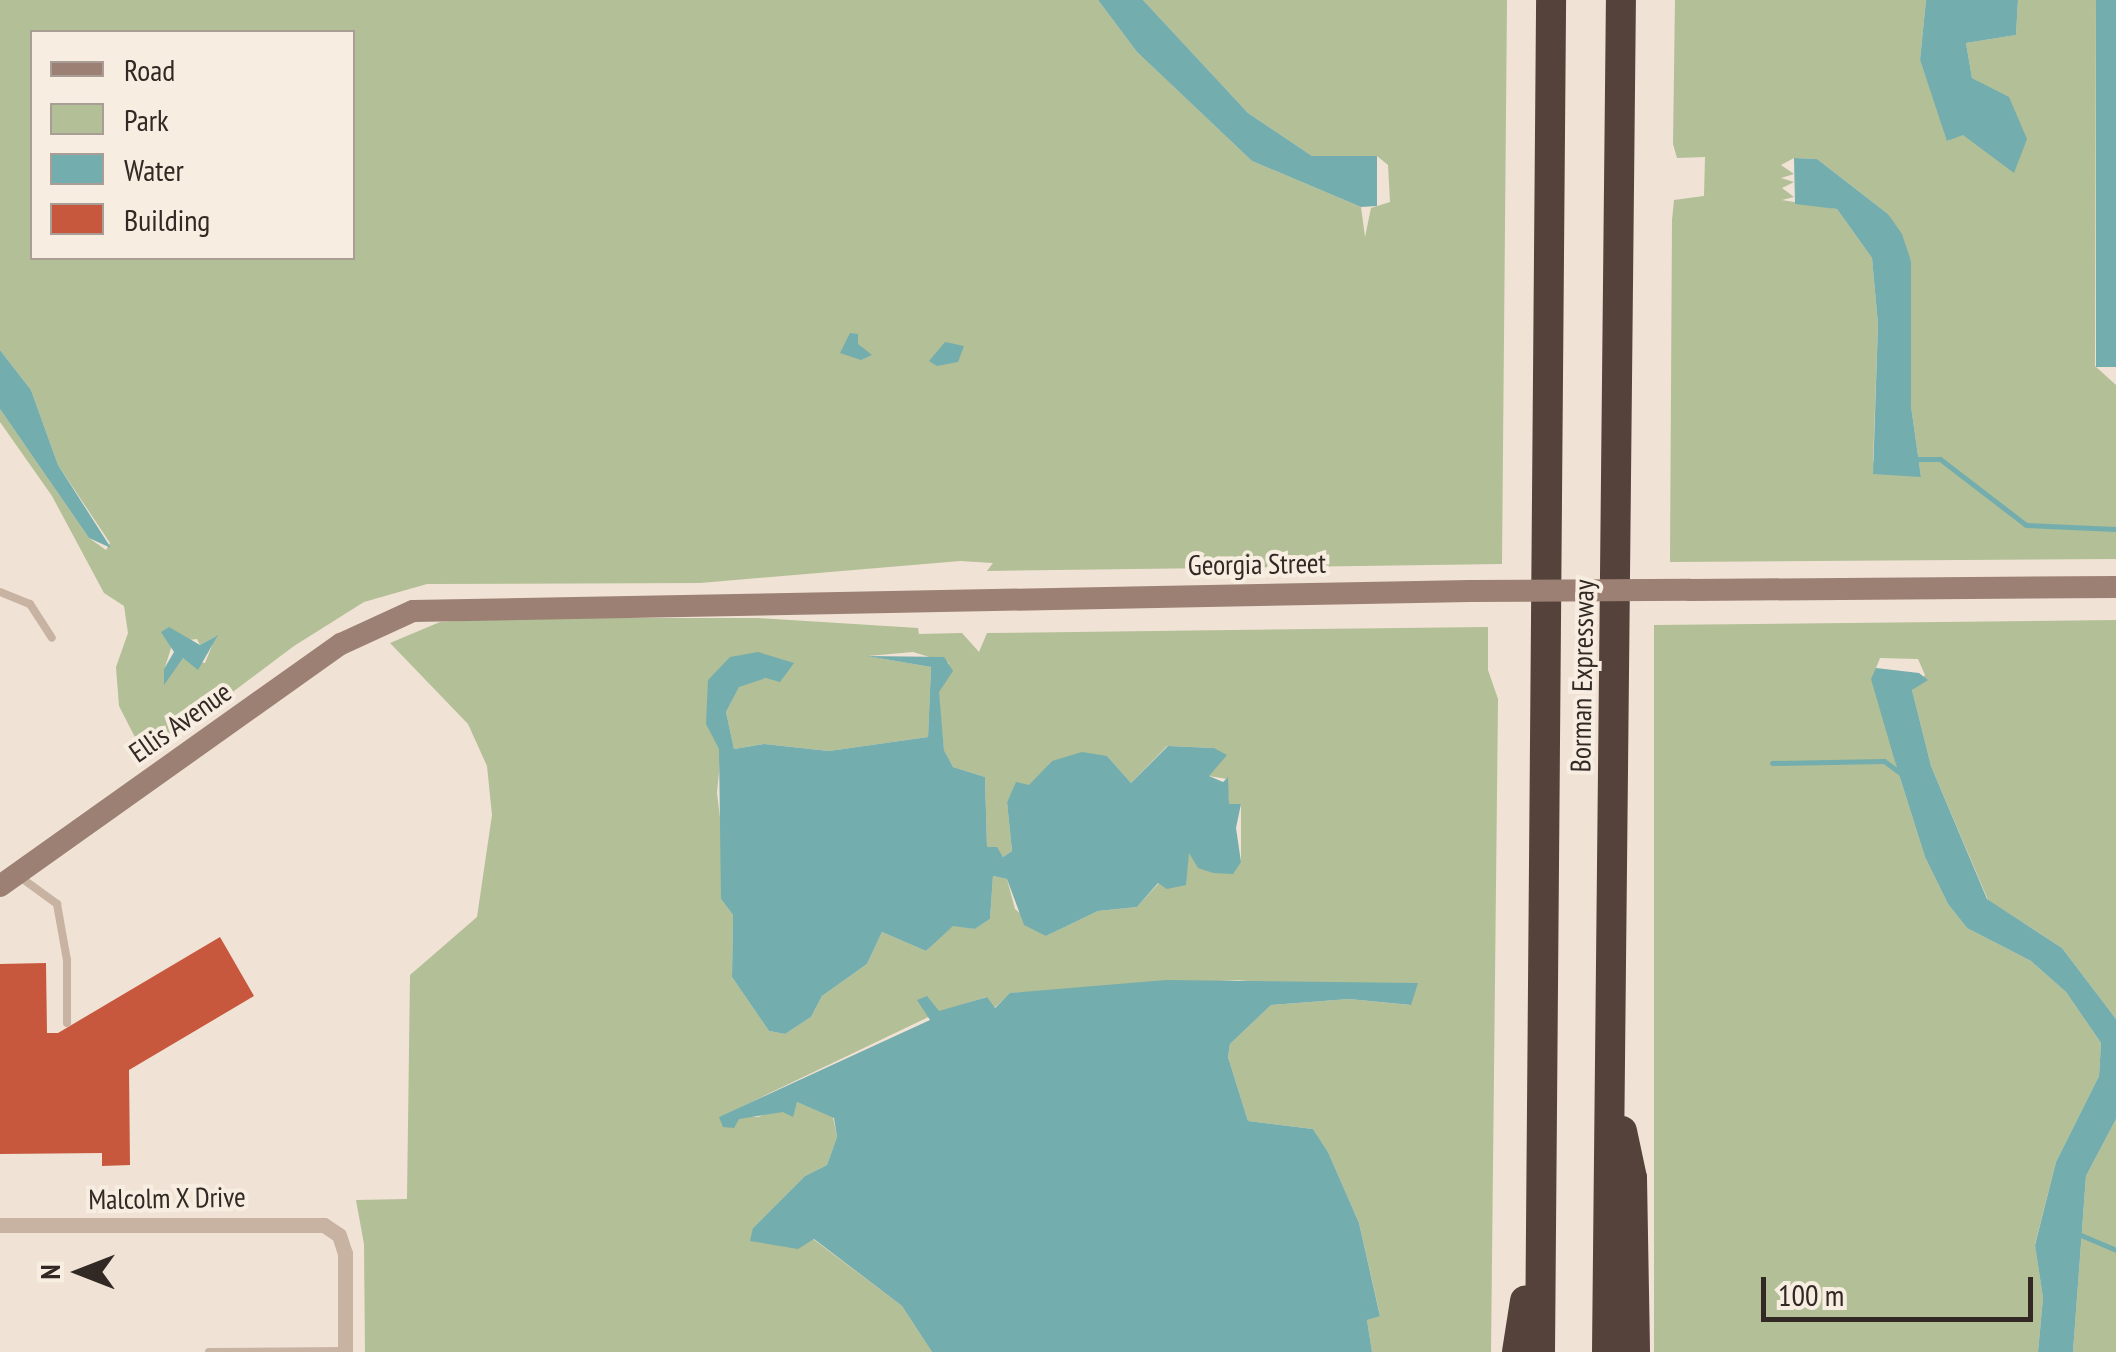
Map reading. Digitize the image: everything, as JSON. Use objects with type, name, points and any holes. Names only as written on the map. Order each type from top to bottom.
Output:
[{"type":"highway","name":"Borman Expressway","points":[[1540,1352],[1550,0]]},
{"type":"highway","name":"Borman Expressway","points":[[1607,1352],[1621,0]]},
{"type":"highway","points":[[1610,1078],[1632,1178],[1636,1352]]},
{"type":"highway","points":[[1517,1352],[1540,1204]]},
{"type":"street","name":"Georgia Street","points":[[399,615],[487,606],[1470,590],[2116,586]]},
{"type":"street","name":"Ellis Avenue","points":[[8,880],[341,644],[399,615]]},
{"type":"street","name":"Malcolm X Drive","points":[[0,1224],[304,1222],[333,1229],[345,1253],[345,1351]]},
{"type":"lane","points":[[0,592],[30,604],[52,638]]},
{"type":"lane","points":[[8,880],[57,904],[67,960],[67,1023]]},
{"type":"lane","points":[[209,1352],[345,1351]]},
{"type":"green space","points":[[0,0],[1098,0],[1137,52],[1252,161],[1361,207],[1365,237],[1371,208],[1390,202],[1388,165],[1377,156],[1312,156],[1248,113],[1143,0],[1507,0],[1502,564],[987,571],[993,563],[960,561],[700,583],[427,584],[364,602],[294,646],[154,751],[141,749],[119,706],[116,667],[128,633],[124,606],[104,593],[52,496],[0,422],[0,409],[89,538],[106,550],[110,543],[58,465],[31,390],[0,350]],"holes":[[[216,636],[205,663],[182,658],[172,671],[164,670],[173,642],[197,639],[200,645]]]},
{"type":"green space","points":[[1675,0],[1926,0],[1920,60],[1948,141],[2009,98],[1972,78],[1966,43],[2016,35],[2018,0],[2096,0],[2095,366],[2116,385],[2116,559],[1670,562],[1672,220],[1674,200],[1704,196],[1705,157],[1677,158],[1673,144]],"holes":[[[1794,158],[1817,159],[1888,214],[1911,261],[1911,406],[1921,477],[1873,462],[1878,324],[1872,258],[1837,209],[1782,200],[1794,197],[1782,188],[1794,182],[1781,178],[1794,174],[1781,165]]]},
{"type":"green space","points":[[512,618],[758,618],[918,628],[919,634],[962,633],[979,652],[987,633],[1488,627],[1488,670],[1498,699],[1491,1352],[1372,1352],[1367,1320],[1380,1315],[1359,1223],[1328,1152],[1313,1129],[1248,1121],[1228,1057],[1230,1044],[1271,1005],[1349,999],[1410,1005],[1417,983],[1295,986],[1238,980],[1011,993],[994,1008],[986,997],[939,1012],[720,1117],[758,1117],[797,1102],[833,1117],[837,1137],[827,1165],[805,1176],[753,1228],[813,1239],[902,1306],[932,1352],[365,1352],[364,1244],[356,1200],[407,1199],[410,975],[477,917],[492,815],[487,766],[468,724],[390,643],[440,622]],"holes":[[[913,652],[949,663],[938,692],[944,750],[953,767],[985,777],[987,847],[1003,857],[1012,851],[1007,802],[1016,783],[1029,786],[1052,761],[1107,756],[1131,783],[1167,746],[1214,748],[1209,776],[1227,779],[1229,804],[1241,804],[1241,862],[1188,851],[1137,907],[1098,911],[1046,936],[1015,909],[1007,879],[993,876],[990,919],[975,929],[953,925],[926,951],[882,932],[867,964],[822,996],[811,1017],[785,1034],[769,1031],[732,977],[733,915],[721,899],[725,860],[717,793],[730,657],[766,678],[739,686],[726,712],[734,749],[764,744],[829,751],[928,737],[931,667],[868,656]]]},
{"type":"green space","points":[[2116,620],[2116,1019],[2062,948],[1988,900],[1931,766],[1912,690],[1925,675],[1918,659],[1880,658],[1876,668],[1896,765],[1925,857],[1948,904],[1967,928],[2031,961],[2066,992],[2101,1043],[2099,1076],[2056,1162],[2035,1244],[2043,1298],[2038,1352],[1654,1352],[1654,625]]},
{"type":"green space","points":[[2116,1119],[2116,1352],[2073,1352],[2086,1176]]},
{"type":"water","points":[[1098,0],[1143,0],[1248,113],[1312,156],[1377,156],[1377,206],[1361,207],[1252,161],[1137,52]]},
{"type":"water","points":[[1926,0],[2018,0],[2016,35],[1966,43],[1972,78],[2009,97],[2027,139],[2014,173],[1963,135],[1947,141],[1920,60]]},
{"type":"water","points":[[2096,0],[2116,0],[2116,367],[2096,367]]},
{"type":"water","points":[[1794,158],[1817,159],[1888,214],[1902,234],[1911,261],[1911,406],[1921,477],[1873,474],[1878,324],[1872,258],[1837,209],[1795,204]]},
{"type":"water","points":[[850,333],[858,334],[858,344],[872,355],[861,360],[840,353]]},
{"type":"water","points":[[945,342],[964,346],[958,362],[937,366],[929,361]]},
{"type":"water","points":[[0,350],[31,390],[58,465],[111,548],[89,538],[0,409]]},
{"type":"water","points":[[169,627],[200,645],[218,635],[198,670],[183,658],[164,685],[164,669],[174,652],[161,632]]},
{"type":"water","points":[[758,652],[794,663],[780,682],[766,678],[739,687],[726,712],[734,749],[764,744],[829,751],[928,737],[931,667],[867,656],[944,657],[953,671],[939,692],[944,750],[953,767],[985,777],[987,847],[997,847],[1003,857],[1012,851],[1007,802],[1016,782],[1029,785],[1052,761],[1082,752],[1107,756],[1131,783],[1168,746],[1214,748],[1227,755],[1209,776],[1223,782],[1228,777],[1229,804],[1241,804],[1236,828],[1241,862],[1233,874],[1213,873],[1198,868],[1189,853],[1186,885],[1167,889],[1158,883],[1137,907],[1098,911],[1046,936],[1024,925],[1007,879],[993,876],[990,919],[975,929],[953,926],[926,951],[882,932],[867,964],[822,996],[811,1017],[785,1034],[769,1031],[732,977],[733,915],[721,899],[719,749],[706,724],[708,680],[730,657]]},
{"type":"water","points":[[1876,668],[1919,673],[1928,680],[1912,690],[1931,766],[1987,899],[2062,948],[2116,1019],[2116,1119],[2086,1176],[2073,1352],[2038,1352],[2043,1298],[2035,1245],[2056,1162],[2099,1076],[2101,1043],[2066,992],[2031,961],[1967,928],[1948,904],[1925,857],[1896,765],[1871,679]]},
{"type":"water","points":[[1166,980],[1418,983],[1411,1005],[1349,999],[1271,1005],[1230,1044],[1228,1057],[1248,1121],[1313,1129],[1328,1152],[1359,1223],[1380,1316],[1367,1320],[1372,1352],[932,1352],[902,1306],[814,1239],[798,1249],[750,1241],[753,1228],[805,1176],[827,1165],[837,1137],[834,1118],[797,1102],[793,1117],[783,1112],[739,1119],[734,1128],[723,1127],[719,1117],[930,1020],[917,1000],[927,996],[939,1011],[987,997],[995,1008],[1010,993]]},
{"type":"building","points":[[220,937],[254,996],[129,1070],[130,1165],[102,1166],[102,1153],[0,1154],[0,964],[46,963],[47,1033],[58,1033]]},
{"type":"waterway","points":[[1917,459],[1940,459],[2026,525],[2116,529]]},
{"type":"waterway","points":[[1772,763],[1884,761],[1903,775]]},
{"type":"waterway","points":[[2076,1233],[2116,1250]]}]
